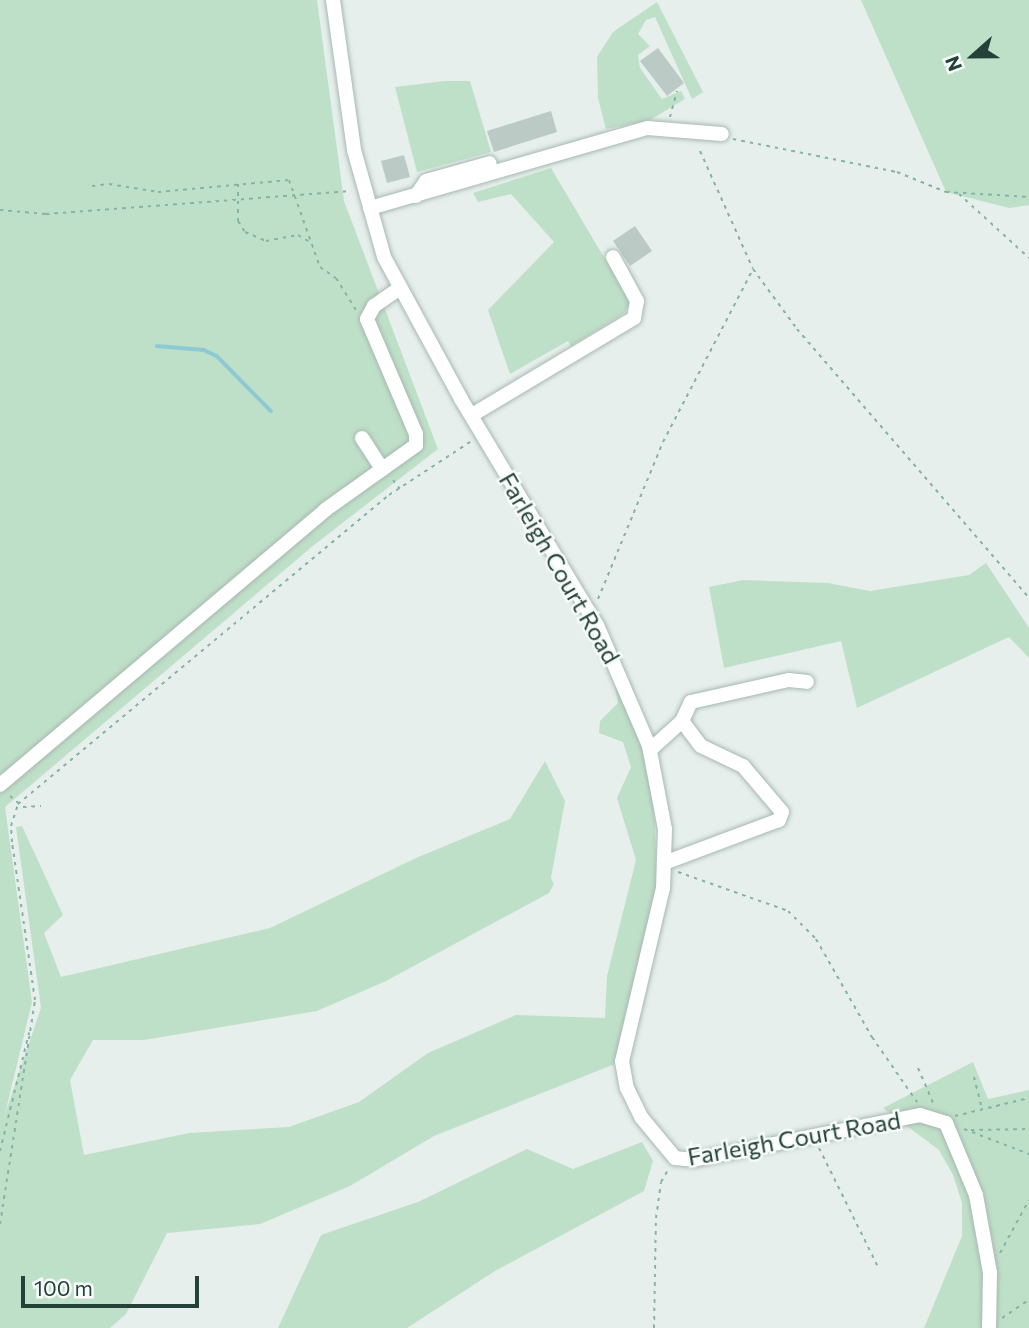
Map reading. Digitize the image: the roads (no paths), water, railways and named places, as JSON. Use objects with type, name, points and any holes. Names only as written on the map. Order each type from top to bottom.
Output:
[{"type":"street","name":"Farleigh Court Road","points":[[333,0],[354,150],[366,190],[374,232],[400,288],[482,433],[591,616],[625,681],[650,750],[666,829],[664,865],[622,1061],[627,1088],[641,1117],[675,1158],[693,1160],[814,1134],[935,1118],[976,1195],[990,1273],[989,1327]]},
{"type":"street","points":[[370,208],[647,128],[722,134]]},
{"type":"street","points":[[416,196],[426,181],[490,163]]},
{"type":"street","points":[[472,415],[634,318],[637,301],[613,257]]},
{"type":"street","points":[[0,785],[315,519],[416,445],[416,434],[367,319],[374,306],[400,288]]},
{"type":"street","points":[[362,438],[382,469]]},
{"type":"street","points":[[650,750],[682,721],[691,702],[789,680],[807,682]]},
{"type":"street","points":[[664,865],[782,817],[779,803],[743,766],[701,746],[682,721]]},
{"type":"waterway","points":[[157,346],[204,350],[217,356],[271,411]]}]
